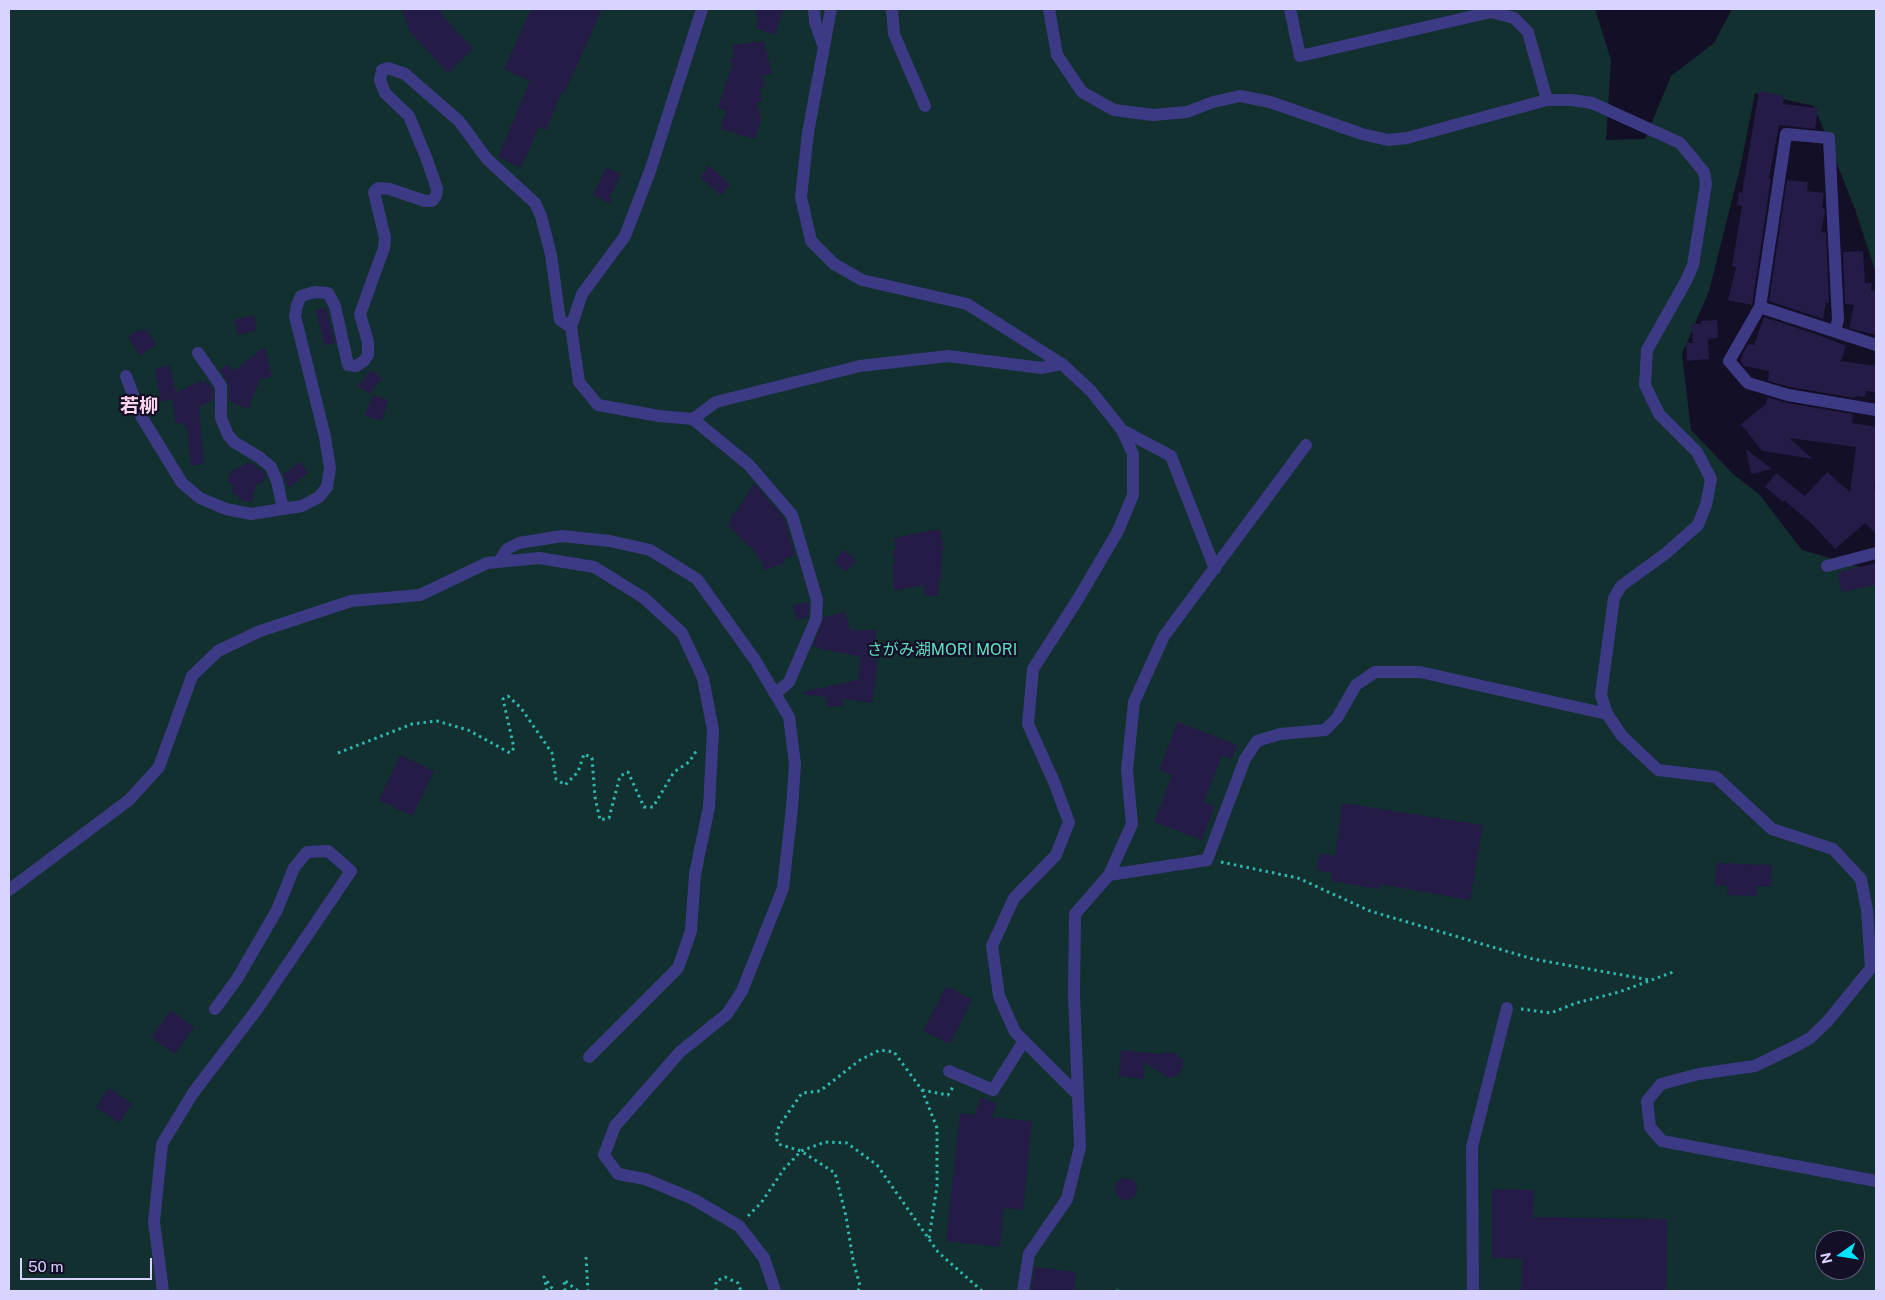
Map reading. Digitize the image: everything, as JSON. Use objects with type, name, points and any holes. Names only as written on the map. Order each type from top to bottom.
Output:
[{"type":"street","points":[[702,9],[650,171],[625,236],[582,294],[572,327],[579,382],[598,405],[659,416],[693,419],[749,465],[792,515],[818,600],[816,619],[789,682],[775,694]]},
{"type":"street","points":[[814,9],[815,22],[823,46]]},
{"type":"street","points":[[831,9],[808,133],[801,198],[811,241],[834,264],[862,280],[967,304],[1062,364],[1091,391],[1122,430],[1133,454],[1133,495],[1113,540],[1033,669],[1028,724],[1054,782],[1069,822],[1056,855],[1014,898],[992,946],[999,996],[1015,1032],[1078,1095]]},
{"type":"street","points":[[892,9],[894,34],[925,106]]},
{"type":"street","points":[[1049,9],[1057,55],[1082,92],[1114,110],[1153,115],[1187,112],[1213,102],[1240,96],[1270,102],[1362,134],[1388,140],[1407,138],[1547,100],[1571,100],[1592,103],[1680,142],[1704,172],[1706,184],[1693,266],[1647,350],[1645,385],[1659,414],[1697,452],[1711,479],[1706,505],[1698,524],[1665,554],[1622,586],[1614,598],[1601,695],[1607,714],[1622,736],[1658,770],[1716,777],[1772,829],[1833,849],[1861,879],[1868,910],[1871,968],[1827,1022],[1803,1042],[1755,1066],[1699,1074],[1661,1084],[1647,1101],[1650,1127],[1662,1141],[1876,1181]]},
{"type":"street","points":[[1290,9],[1300,56],[1491,12],[1514,18],[1528,32],[1547,100]]},
{"type":"street","points":[[126,376],[141,416],[182,483],[200,498],[226,509],[251,514],[302,506],[319,497],[327,486],[330,468],[325,437],[295,316],[302,296],[315,292],[328,293],[335,306],[348,365],[356,366],[364,361],[368,355],[368,342],[360,314],[384,248],[385,238],[374,192],[378,188],[390,189],[426,201],[432,201],[436,196],[437,188],[409,116],[385,93],[380,80],[382,70],[388,68],[405,74],[459,121],[487,159],[535,203],[541,216],[551,255],[560,320],[572,327]]},
{"type":"street","points":[[1834,331],[1838,320],[1828,138],[1786,134],[1760,307],[1729,362],[1748,383],[1788,395],[1876,410]]},
{"type":"street","points":[[1760,307],[1876,345]]},
{"type":"street","points":[[198,353],[221,386],[222,418],[228,435],[234,442],[270,467],[284,509]]},
{"type":"street","points":[[693,419],[716,402],[860,366],[948,356],[1041,368],[1062,364]]},
{"type":"street","points":[[1122,430],[1170,456],[1215,569]]},
{"type":"street","points":[[1023,1291],[1030,1254],[1067,1199],[1080,1147],[1074,995],[1075,914],[1109,875],[1132,824],[1127,770],[1134,702],[1164,636],[1306,445]]},
{"type":"street","points":[[499,562],[507,549],[519,543],[562,536],[610,541],[650,550],[697,579],[755,660],[788,718],[795,764],[783,888],[742,991],[726,1014],[680,1052],[615,1126],[604,1155],[618,1174],[645,1179],[693,1199],[739,1226],[764,1258],[775,1291]]},
{"type":"street","points":[[1826,566],[1876,552]]},
{"type":"street","points":[[9,890],[129,800],[153,773],[159,766],[192,676],[218,651],[260,631],[351,601],[420,595],[487,563],[540,558],[594,567],[644,598],[682,633],[703,678],[713,730],[709,807],[695,874],[691,931],[678,968],[589,1057]]},
{"type":"street","points":[[1109,875],[1207,860],[1245,758],[1257,741],[1280,734],[1324,730],[1337,718],[1356,685],[1375,672],[1420,672],[1607,714]]},
{"type":"street","points":[[163,1291],[154,1222],[162,1144],[193,1093],[258,1008],[351,872],[328,851],[307,852],[294,868],[278,910],[237,979],[215,1009]]},
{"type":"street","points":[[1473,1291],[1472,1147],[1507,1008]]},
{"type":"street","points":[[954,1074],[992,1090],[1024,1041]]},
{"type":"path","points":[[338,753],[412,724],[438,721],[468,730],[510,753],[514,748],[502,700],[508,696],[521,708],[552,752],[556,779],[565,785],[578,772],[584,754],[592,758],[595,797],[600,820],[608,818],[620,776],[628,772],[644,807],[653,807],[674,772],[689,762],[713,730]]},
{"type":"path","points":[[1207,860],[1236,864],[1298,878],[1370,911],[1533,959],[1650,980]]},
{"type":"path","points":[[1507,1008],[1551,1013],[1576,1003],[1620,992],[1676,971]]},
{"type":"path","points":[[858,1291],[860,1286],[852,1260],[846,1216],[835,1173],[801,1150],[778,1144],[776,1137],[779,1126],[802,1093],[820,1091],[860,1060],[880,1050],[894,1052],[922,1090],[937,1128],[937,1186],[929,1238]]},
{"type":"path","points":[[922,1090],[948,1095],[954,1074]]},
{"type":"path","points":[[739,1226],[762,1204],[784,1169],[801,1150],[825,1142],[847,1143],[876,1165],[938,1252],[982,1291]]},
{"type":"path","points":[[586,1257],[588,1291]]},
{"type":"path","points":[[716,1291],[716,1281],[725,1276],[738,1283],[741,1291]]},
{"type":"path","points":[[547,1291],[544,1277],[554,1291]]},
{"type":"path","points":[[564,1291],[564,1280],[578,1291]]},
{"type":"green space","name":"さがみ湖MORI MORI","points":[[9,9],[1595,9],[1611,60],[1606,140],[1645,139],[1671,76],[1714,43],[1732,9],[1876,9],[1876,273],[1855,209],[1814,106],[1755,93],[1741,164],[1709,291],[1682,354],[1691,430],[1733,474],[1759,494],[1802,550],[1876,572],[1876,1291],[9,1291]]},
{"type":"building","points":[[402,9],[440,9],[443,16],[473,49],[448,73],[410,32]]},
{"type":"building","points":[[531,9],[602,9],[565,92],[562,91],[546,130],[539,127],[521,168],[498,157],[530,81],[504,69]]},
{"type":"building","points":[[755,9],[784,9],[775,35],[756,28],[758,22]]},
{"type":"building","points":[[764,41],[772,74],[762,76],[765,87],[760,88],[762,102],[757,103],[761,119],[755,139],[721,129],[723,125],[721,124],[727,111],[718,107],[732,65],[730,58],[734,57],[733,45]]},
{"type":"building","points":[[1759,91],[1784,96],[1783,104],[1818,108],[1815,129],[1779,125],[1769,178],[1771,179],[1752,305],[1728,300],[1736,267],[1732,266],[1742,206],[1737,205],[1739,192],[1742,193]]},
{"type":"building","points":[[708,165],[730,185],[721,195],[701,178]]},
{"type":"building","points":[[606,167],[621,174],[612,194],[609,193],[612,204],[593,195]]},
{"type":"building","points":[[1787,180],[1808,182],[1807,191],[1824,193],[1822,208],[1824,208],[1825,212],[1821,232],[1826,233],[1829,303],[1826,303],[1823,319],[1769,301]]},
{"type":"building","points":[[1863,251],[1865,283],[1872,283],[1871,290],[1876,291],[1876,335],[1849,328],[1854,305],[1845,304],[1843,252]]},
{"type":"building","points":[[326,307],[335,343],[324,345],[316,310]]},
{"type":"building","points":[[254,315],[257,330],[238,335],[234,320]]},
{"type":"building","points":[[1764,317],[1846,346],[1841,361],[1876,366],[1876,392],[1866,391],[1865,397],[1855,396],[1855,398],[1790,387],[1768,381],[1769,371],[1744,366],[1741,362],[1742,355],[1748,344],[1754,345]]},
{"type":"building","points":[[1717,320],[1718,338],[1708,339],[1709,359],[1687,361],[1686,343],[1693,343],[1691,324],[1701,324],[1701,321]]},
{"type":"building","points":[[139,329],[141,332],[146,329],[156,344],[140,356],[128,337]]},
{"type":"building","points":[[265,346],[272,377],[260,379],[248,409],[229,401],[229,385],[220,370],[228,364],[234,371]]},
{"type":"building","points":[[170,365],[176,393],[201,380],[203,384],[207,380],[213,389],[213,400],[199,407],[204,464],[191,466],[187,427],[184,427],[184,423],[176,424],[172,399],[161,402],[155,369]]},
{"type":"building","points":[[372,370],[382,379],[369,394],[358,385]]},
{"type":"building","points":[[372,395],[388,400],[382,421],[365,416]]},
{"type":"building","points":[[1767,397],[1787,403],[1853,414],[1852,423],[1876,427],[1874,490],[1876,490],[1876,534],[1865,523],[1835,549],[1812,524],[1784,500],[1783,502],[1765,487],[1776,473],[1805,496],[1827,472],[1850,492],[1856,447],[1789,438],[1813,459],[1762,451],[1741,424],[1766,404]]},
{"type":"building","points":[[1746,449],[1772,469],[1751,474]]},
{"type":"building","points":[[251,462],[264,472],[266,476],[263,482],[256,485],[252,503],[238,499],[239,496],[231,493],[234,484],[227,482],[231,471]]},
{"type":"building","points":[[300,462],[308,473],[289,488],[283,474]]},
{"type":"building","points":[[754,483],[785,519],[795,556],[784,558],[785,563],[764,570],[762,562],[752,549],[728,526],[733,512],[735,514]]},
{"type":"building","points":[[940,529],[944,550],[942,550],[941,581],[939,581],[938,597],[924,595],[924,585],[894,591],[893,563],[895,563],[893,551],[896,550],[894,538]]},
{"type":"building","points":[[844,550],[856,560],[846,572],[834,562]]},
{"type":"building","points":[[1876,563],[1876,585],[1841,592],[1838,572]]},
{"type":"building","points":[[809,602],[808,617],[796,620],[793,605]]},
{"type":"building","points":[[845,612],[850,630],[876,630],[876,646],[878,646],[875,688],[872,703],[842,699],[843,706],[827,707],[826,697],[802,694],[802,692],[858,680],[860,656],[813,646],[824,617]]},
{"type":"building","points":[[1178,722],[1237,745],[1232,759],[1222,755],[1204,802],[1215,806],[1202,840],[1154,822],[1172,775],[1159,770]]},
{"type":"building","points":[[400,755],[434,771],[412,816],[379,800]]},
{"type":"building","points":[[1342,803],[1483,825],[1470,900],[1380,884],[1379,889],[1331,881],[1332,873],[1316,870],[1320,853],[1335,856]]},
{"type":"building","points":[[1716,863],[1772,865],[1771,887],[1757,886],[1757,896],[1727,895],[1728,886],[1715,885]]},
{"type":"building","points":[[946,986],[972,999],[950,1044],[923,1031]]},
{"type":"building","points":[[171,1010],[194,1027],[175,1054],[151,1037]]},
{"type":"building","points":[[1121,1050],[1162,1054],[1167,1052],[1175,1053],[1183,1061],[1182,1070],[1177,1076],[1168,1078],[1145,1062],[1143,1079],[1119,1076]]},
{"type":"building","points":[[109,1088],[132,1104],[119,1123],[96,1107]]},
{"type":"building","points":[[981,1097],[997,1103],[992,1117],[1032,1121],[1023,1210],[1004,1208],[1000,1247],[946,1241],[960,1113],[975,1115]]},
{"type":"building","points":[[1126,1178],[1134,1181],[1137,1189],[1134,1197],[1126,1200],[1118,1197],[1115,1189],[1118,1181]]},
{"type":"building","points":[[1492,1189],[1534,1190],[1533,1217],[1667,1219],[1666,1291],[1521,1291],[1522,1259],[1492,1258]]},
{"type":"building","points":[[1035,1267],[1076,1272],[1074,1291],[1031,1291]]},
{"type":"district","name":"若柳","points":[[139,406]]}]
